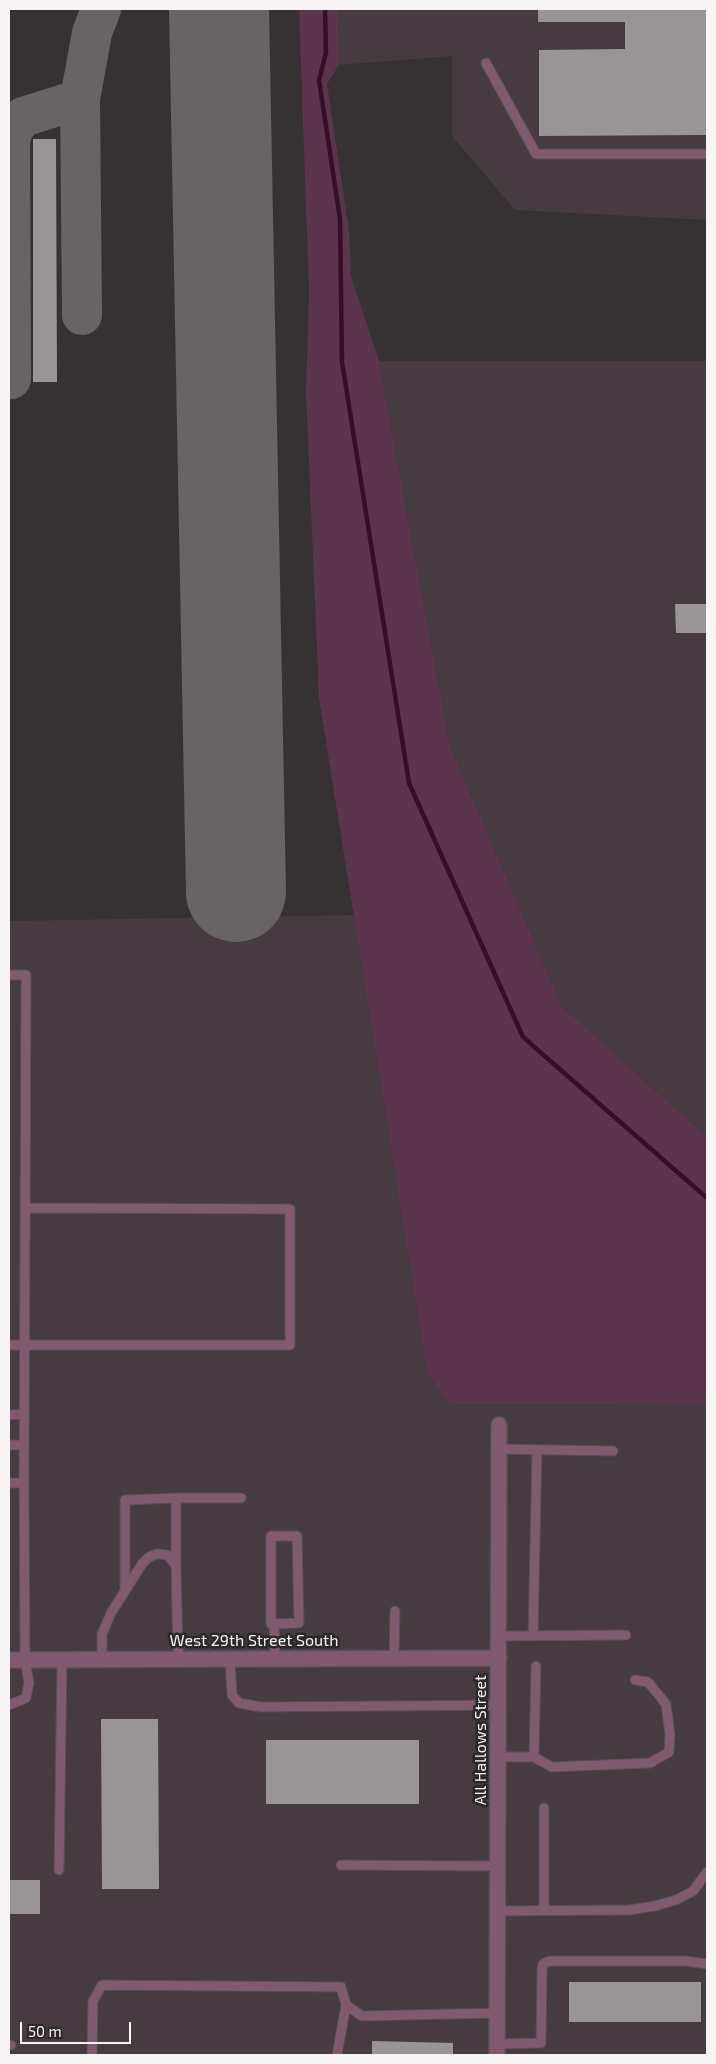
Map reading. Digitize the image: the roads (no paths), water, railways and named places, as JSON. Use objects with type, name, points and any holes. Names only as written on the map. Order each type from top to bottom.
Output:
[{"type":"street","name":"All Hallows Street","points":[[497,2049],[500,1658],[499,1425]]},
{"type":"street","name":"West 29th Street South","points":[[9,1660],[500,1658]]},
{"type":"lane","points":[[486,63],[536,154],[707,154]]},
{"type":"lane","points":[[9,975],[26,975],[24,1484],[26,1660],[29,1683],[26,1698],[9,1705]]},
{"type":"lane","points":[[9,1345],[290,1345],[290,1209],[25,1208]]},
{"type":"lane","points":[[9,1415],[24,1414]]},
{"type":"lane","points":[[9,1445],[24,1445]]},
{"type":"lane","points":[[499,1449],[613,1451]]},
{"type":"lane","points":[[533,1636],[537,1450]]},
{"type":"lane","points":[[9,1484],[24,1484]]},
{"type":"lane","points":[[176,1498],[178,1659]]},
{"type":"lane","points":[[125,1592],[125,1500],[241,1498]]},
{"type":"lane","points":[[274,1624],[299,1623],[297,1536],[271,1536],[271,1624],[274,1624],[275,1659]]},
{"type":"lane","points":[[102,1659],[102,1634],[125,1592],[149,1557],[157,1554],[167,1555],[176,1565]]},
{"type":"lane","points":[[394,1658],[395,1611]]},
{"type":"lane","points":[[500,1636],[626,1635]]},
{"type":"lane","points":[[59,1870],[62,1659]]},
{"type":"lane","points":[[230,1659],[232,1695],[239,1703],[261,1707],[499,1705]]},
{"type":"lane","points":[[534,1757],[536,1666]]},
{"type":"lane","points":[[499,1757],[534,1757],[552,1766],[650,1763],[669,1752],[670,1735],[666,1704],[648,1682],[635,1680]]},
{"type":"lane","points":[[544,1808],[544,1910]]},
{"type":"lane","points":[[341,1865],[498,1866]]},
{"type":"lane","points":[[498,1910],[629,1910],[656,1906],[676,1900],[693,1891],[707,1872]]},
{"type":"lane","points":[[497,2049],[541,2043],[542,1970],[543,1964],[549,1961],[686,1961],[707,1964]]},
{"type":"lane","points":[[92,2055],[93,2001],[102,1985],[341,1986],[346,2005],[336,2055]]},
{"type":"lane","points":[[346,2005],[362,2016],[497,2013]]},
{"type":"waterway","points":[[325,9],[326,53],[319,80],[340,219],[342,362],[409,783],[523,1037],[707,1198]]}]
